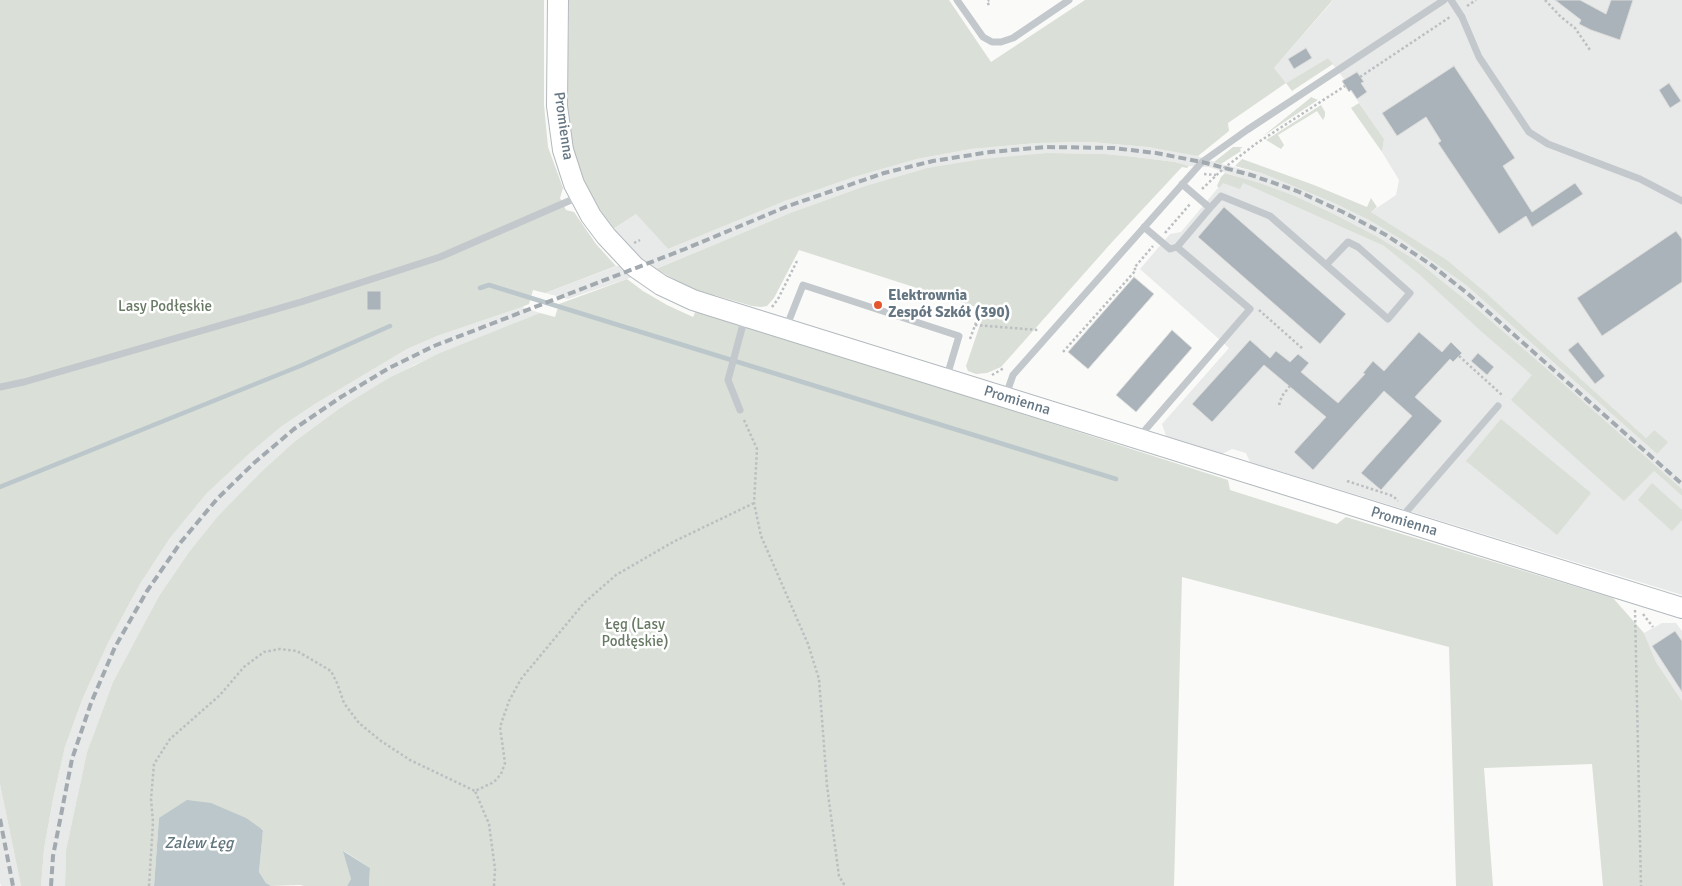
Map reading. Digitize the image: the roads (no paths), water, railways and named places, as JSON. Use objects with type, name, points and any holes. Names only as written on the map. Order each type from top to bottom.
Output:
[{"type":"street","name":"Promienna","points":[[558,0],[557,106],[563,150],[574,184],[591,216],[622,255],[661,285],[693,300],[746,317],[1682,608]]},
{"type":"lane","points":[[957,0],[983,37],[992,42],[1001,42],[1013,38],[1069,0]]},
{"type":"lane","points":[[1005,398],[1013,375],[1202,162],[1444,0]]},
{"type":"lane","points":[[1451,0],[1479,57],[1529,132],[1548,144],[1640,179],[1682,201]]},
{"type":"lane","points":[[1182,184],[1210,208]]},
{"type":"lane","points":[[0,387],[24,382],[320,296],[440,257],[581,196]]},
{"type":"lane","points":[[1144,227],[1170,249],[1177,248],[1220,196],[1270,216],[1326,265],[1388,319],[1410,293],[1358,247],[1348,242],[1326,265]]},
{"type":"lane","points":[[1137,439],[1250,309],[1177,248]]},
{"type":"lane","points":[[786,329],[803,285],[959,336],[946,379]]},
{"type":"lane","points":[[740,410],[728,380],[746,317]]},
{"type":"lane","points":[[1403,522],[1407,511],[1498,406]]},
{"type":"water","name":"Zalew Łęg","points":[[187,800],[211,803],[246,818],[263,830],[259,872],[266,883],[271,886],[154,886],[159,818]]},
{"type":"water","points":[[343,851],[370,868],[369,886],[347,886],[351,879]]},
{"type":"waterway","points":[[480,288],[489,285],[1116,479]]},
{"type":"waterway","points":[[0,487],[300,366],[390,326]]},
{"type":"railway","points":[[51,886],[53,856],[72,759],[91,703],[115,647],[147,591],[181,542],[217,499],[254,463],[294,429],[341,397],[389,368],[434,346],[685,249],[788,206],[884,173],[933,161],[990,152],[1046,147],[1113,148],[1156,153],[1202,162],[1251,175],[1297,191],[1343,212],[1386,235],[1430,264],[1467,293],[1682,484]]},
{"type":"railway","points":[[0,819],[13,886]]},
{"type":"place","name":"Elektrownia Zespół Szkół (390)","points":[[878,305]]},
{"type":"park label","name":"Lasy Podłęskie","points":[[165,307]]},
{"type":"park label","name":"Łęg (Lasy Podłęskie)","points":[[635,634]]}]
